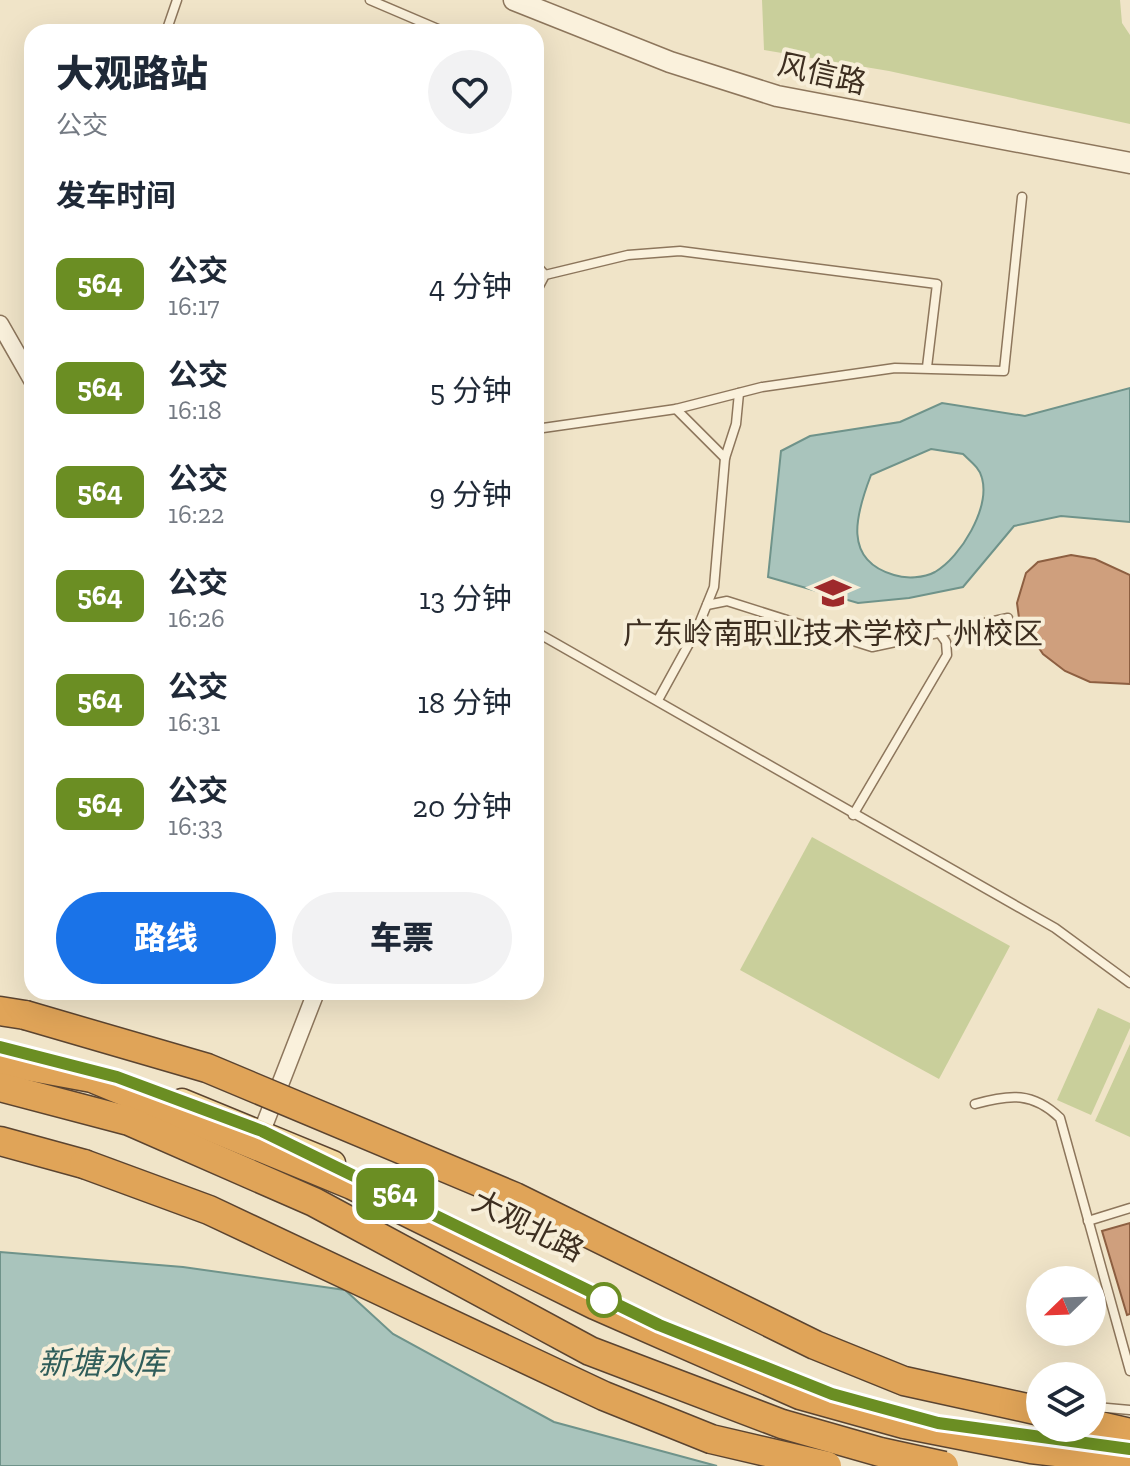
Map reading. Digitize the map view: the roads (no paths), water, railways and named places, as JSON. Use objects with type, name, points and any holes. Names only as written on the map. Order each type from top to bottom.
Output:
[{"type":"highway","points":[[13,1013],[207,1068],[515,1197],[815,1345],[904,1381],[1026,1408]]},
{"type":"highway","points":[[0,1061],[92,1078],[352,1185],[595,1305],[800,1395],[918,1427],[1031,1449],[1130,1461]]},
{"type":"highway","points":[[0,1087],[129,1121],[314,1202],[590,1351],[782,1424],[880,1452],[944,1466]]},
{"type":"highway","points":[[0,1141],[84,1164],[209,1210],[604,1396],[711,1439],[817,1458]]},
{"type":"highway","points":[[1106,1421],[1130,1433]]},
{"type":"main road","name":"大观北路","points":[[0,1047],[117,1077],[262,1131],[677,1334],[832,1394],[938,1423],[1130,1449]]},
{"type":"main road","points":[[0,1095],[122,1131],[256,1185],[602,1364],[817,1458],[897,1466]]},
{"type":"street","name":"风信路","points":[[514,0],[648,54],[777,96],[1130,163]]},
{"type":"street","name":"风信路","points":[[542,0],[658,48],[785,86],[1130,149]]},
{"type":"street","points":[[0,323],[24,342]]},
{"type":"street","points":[[0,323],[24,366]]},
{"type":"street","points":[[262,1131],[313,1000]]},
{"type":"street","points":[[817,1458],[832,1394]]},
{"type":"lane","points":[[169,24],[177,0]]},
{"type":"lane","points":[[370,0],[426,24]]},
{"type":"lane","points":[[544,428],[676,409],[739,393],[895,368],[1004,371],[1022,197]]},
{"type":"lane","points":[[545,275],[628,255],[680,251],[937,284],[927,367]]},
{"type":"lane","points":[[658,700],[714,587],[725,458],[736,424],[739,393]]},
{"type":"lane","points":[[676,409],[725,458]]},
{"type":"lane","points":[[707,605],[727,601],[872,647],[1008,618]]},
{"type":"lane","points":[[853,815],[947,655],[946,642],[939,632]]},
{"type":"lane","points":[[544,636],[1055,928],[1130,983]]},
{"type":"lane","points":[[975,1104],[1001,1097],[1024,1096],[1044,1103],[1060,1118],[1130,1371]]},
{"type":"lane","points":[[1088,1221],[1130,1208]]},
{"type":"lane","points":[[1106,1413],[1130,1410]]},
{"type":"water","points":[[1130,388],[1130,522],[1061,516],[1014,526],[963,587],[909,598],[858,603],[768,577],[781,451],[810,436],[900,422],[942,403],[1025,416]],"holes":[[[931,449],[963,454],[982,478],[982,503],[971,531],[945,565],[926,576],[899,576],[877,568],[866,559],[857,534],[861,505],[871,475]]]},
{"type":"water","name":"新塘水库","points":[[0,1252],[183,1267],[345,1290],[393,1334],[554,1422],[717,1466],[0,1466]]},
{"type":"place","name":"广东岭南职业技术学校广州校区","points":[[833,593]]}]
